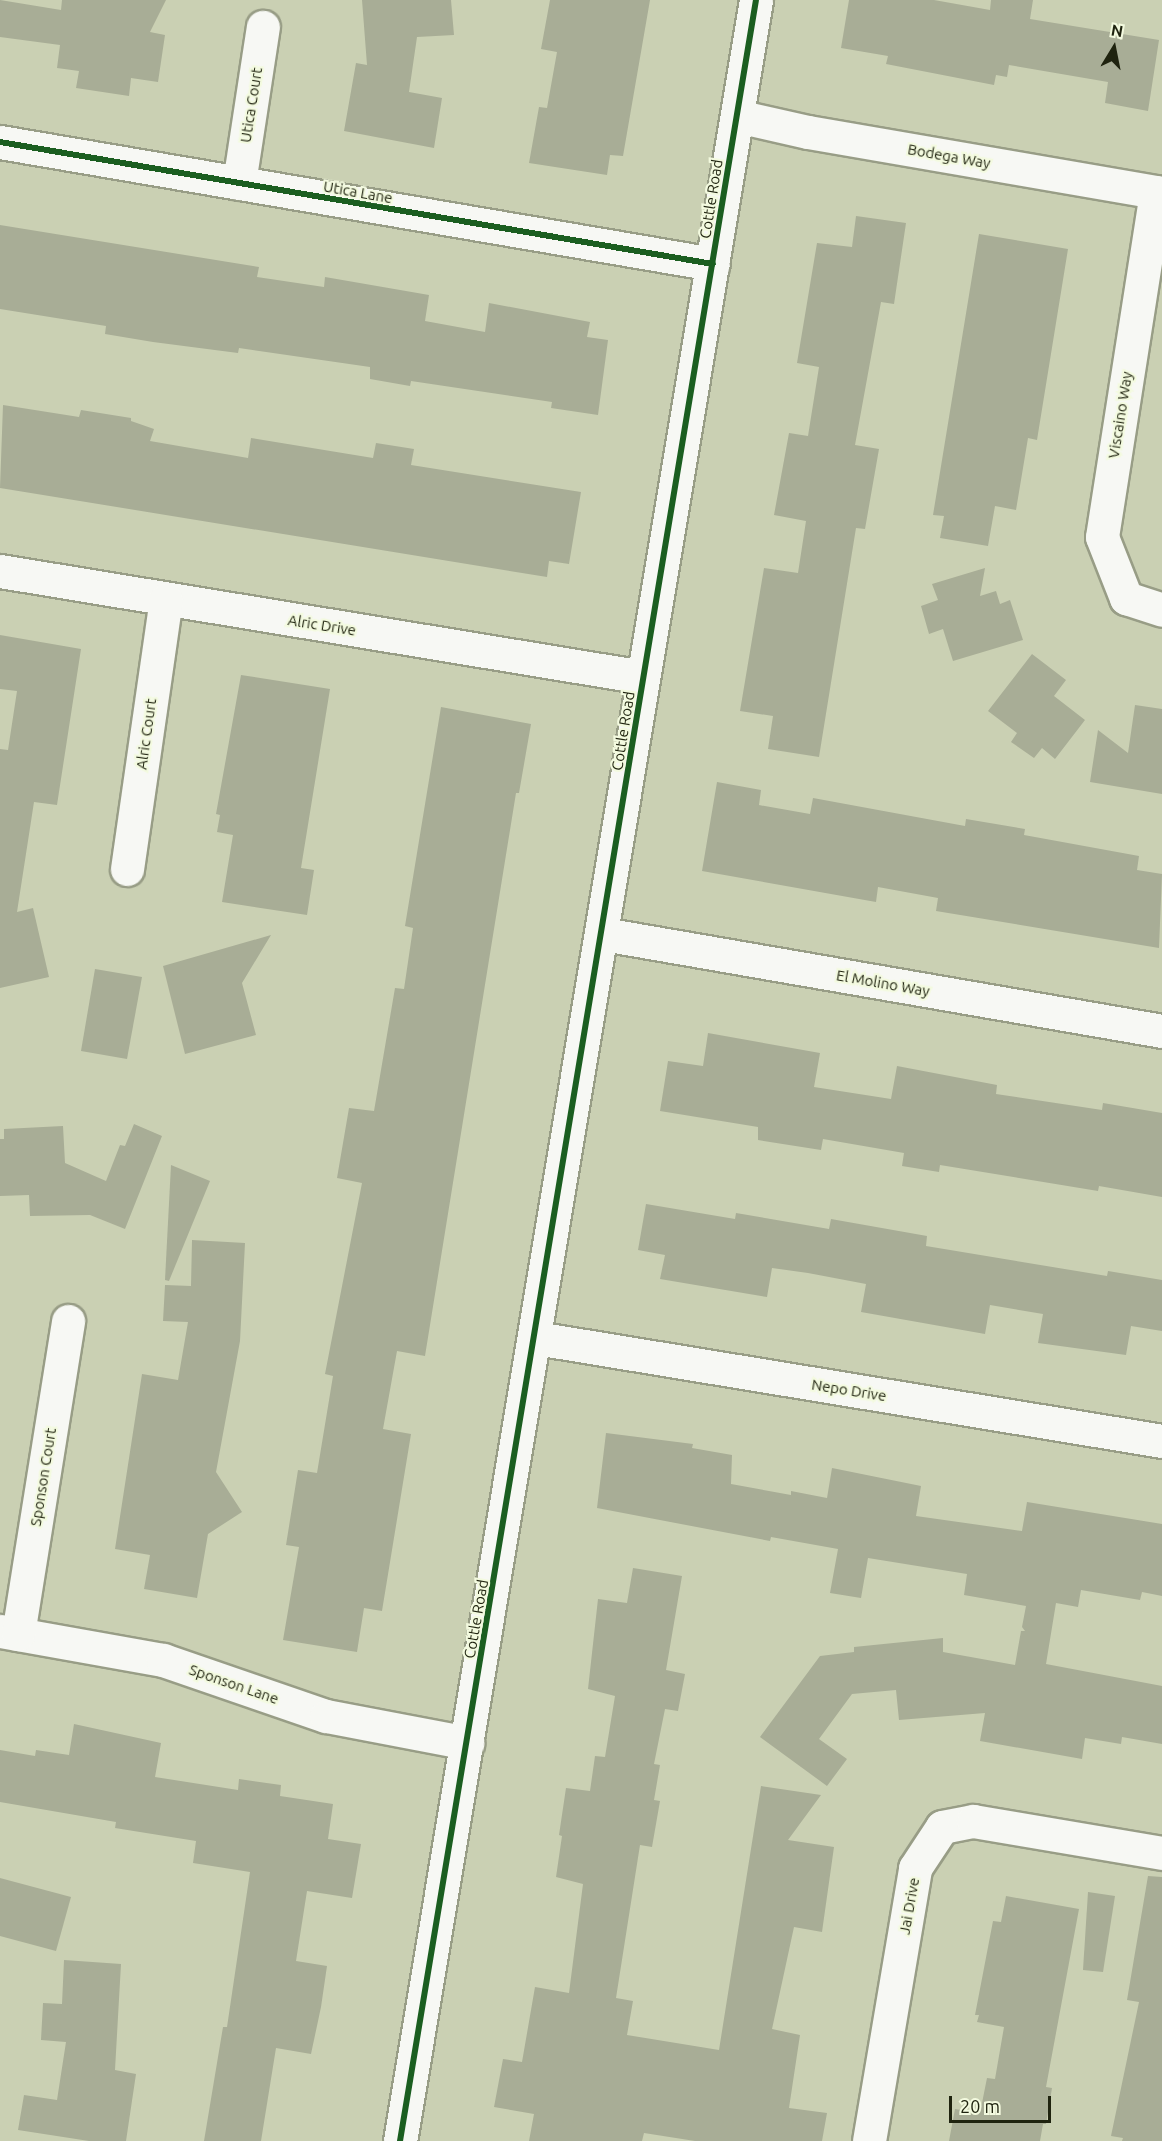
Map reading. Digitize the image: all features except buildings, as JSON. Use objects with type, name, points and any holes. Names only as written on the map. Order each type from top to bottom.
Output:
[{"type":"street","name":"Cottle Road","points":[[400,2141],[536,1338],[756,0]]},
{"type":"street","name":"Utica Court","points":[[239,183],[263,27]]},
{"type":"street","name":"Bodega Way","points":[[737,116],[808,132],[1159,192]]},
{"type":"street","name":"Utica Lane","points":[[0,142],[713,264]]},
{"type":"street","name":"Viscaino Way","points":[[1159,192],[1102,537],[1126,598],[1162,610]]},
{"type":"street","name":"Alric Drive","points":[[0,572],[644,678]]},
{"type":"street","name":"Alric Court","points":[[127,869],[166,600]]},
{"type":"street","name":"El Molino Way","points":[[603,934],[1162,1031]]},
{"type":"street","name":"Sponson Court","points":[[9,1632],[68,1321]]},
{"type":"street","name":"Nepo Drive","points":[[536,1338],[1162,1441]]},
{"type":"street","name":"Sponson Lane","points":[[9,1632],[163,1660],[326,1716],[467,1743]]},
{"type":"street","name":"Jai Drive","points":[[869,2141],[915,1868],[942,1827],[973,1821],[1162,1853]]},
{"type":"cycle path","points":[[400,2141],[756,0]]},
{"type":"cycle path","points":[[0,142],[713,264]]}]
